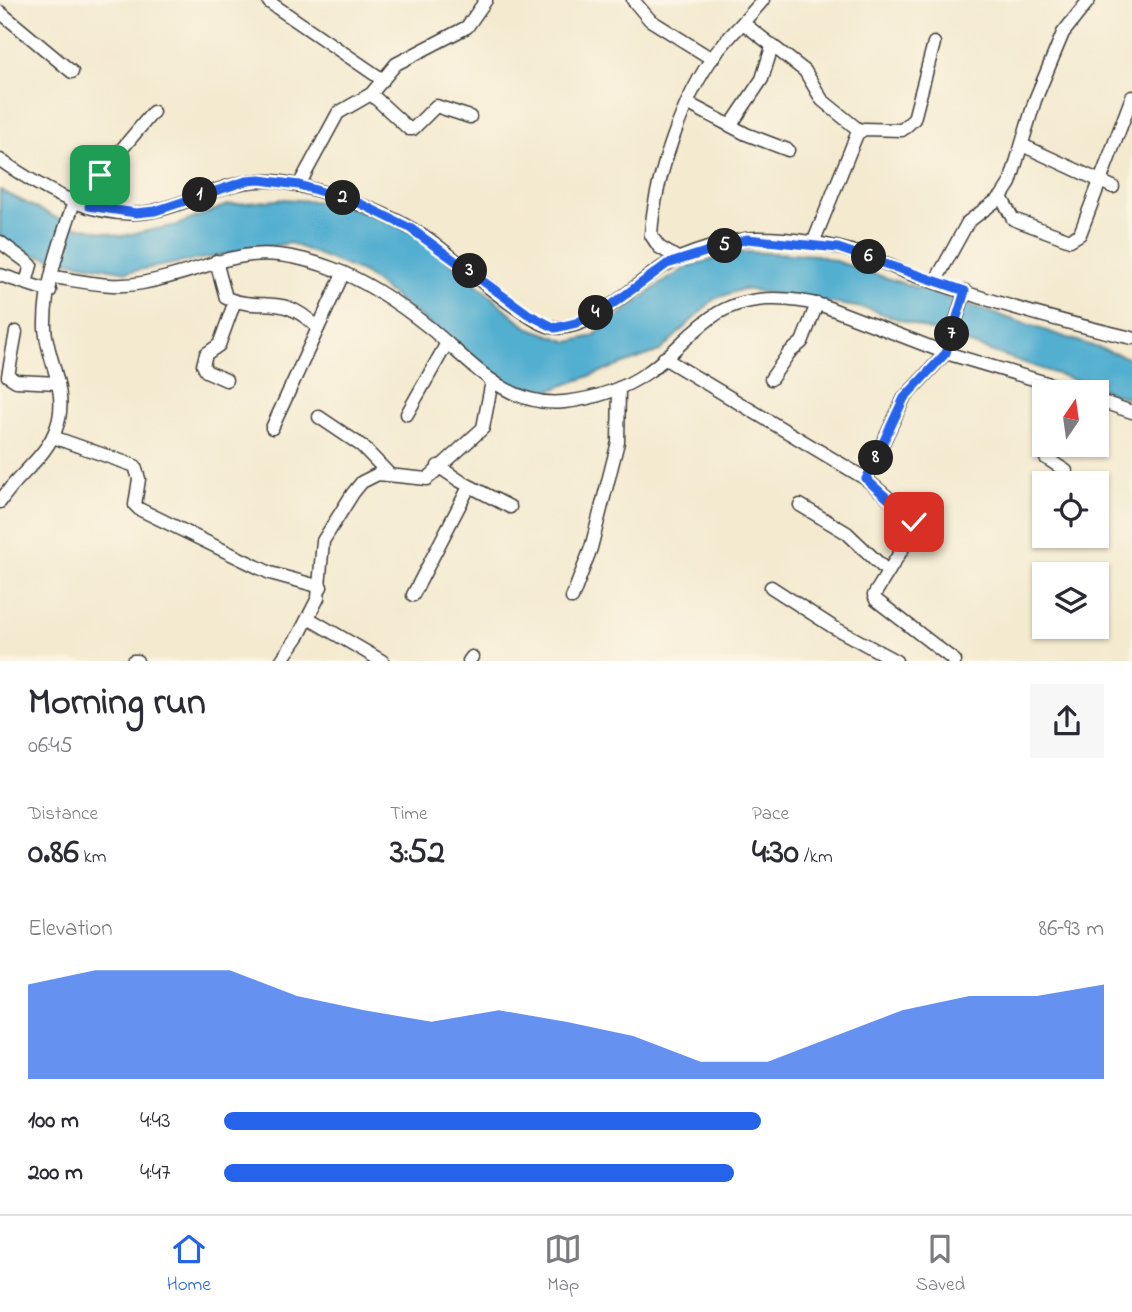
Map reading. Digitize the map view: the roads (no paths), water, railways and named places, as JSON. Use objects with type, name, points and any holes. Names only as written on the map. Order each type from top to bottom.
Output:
[{"type":"street","points":[[299,185],[338,113],[371,94],[396,64],[467,27],[486,0]]},
{"type":"street","points":[[633,0],[650,20],[712,60]]},
{"type":"street","points":[[678,259],[653,241],[652,219],[670,147],[712,60],[763,0]]},
{"type":"street","points":[[935,282],[968,222],[1001,197],[1013,175],[1035,100],[1067,24],[1089,0]]},
{"type":"street","points":[[269,2],[383,80]]},
{"type":"street","points":[[0,12],[72,72]]},
{"type":"street","points":[[743,23],[804,71],[822,100],[860,131],[894,131],[910,125],[934,43]]},
{"type":"street","points":[[731,125],[762,79],[772,47]]},
{"type":"street","points":[[371,94],[409,129],[413,129],[436,106],[470,117]]},
{"type":"street","points":[[1001,197],[1013,219],[1070,240],[1080,234],[1132,97]]},
{"type":"street","points":[[689,104],[788,150]]},
{"type":"street","points":[[89,206],[100,175],[153,112]]},
{"type":"street","points":[[813,243],[843,162],[860,131]]},
{"type":"street","points":[[1022,145],[1113,187]]},
{"type":"street","points":[[0,160],[73,207],[89,206],[136,213],[155,211],[246,181],[271,180],[299,185],[359,203],[410,228],[528,314],[555,328],[576,323],[610,306],[658,270],[678,259],[747,239],[813,243],[863,255],[964,294],[1132,338]]},
{"type":"street","points":[[0,502],[48,447],[60,419],[58,383],[45,333],[53,273],[73,207]]},
{"type":"street","points":[[0,242],[31,265],[26,283]]},
{"type":"street","points":[[53,273],[127,286],[216,261],[271,253],[305,259],[367,284],[407,311],[492,381],[519,398],[544,403],[584,398],[619,388],[664,358],[713,316],[740,304],[769,299],[817,304],[946,351],[1038,380]]},
{"type":"street","points":[[216,261],[223,294],[236,301],[284,305],[302,312],[318,328]]},
{"type":"street","points":[[272,428],[343,274]]},
{"type":"street","points":[[0,275],[50,290]]},
{"type":"street","points":[[866,479],[904,398],[946,351],[964,294]]},
{"type":"street","points":[[226,380],[206,371],[203,365],[206,354],[219,345],[236,301]]},
{"type":"street","points":[[771,379],[789,353],[802,342],[817,304]]},
{"type":"street","points":[[16,332],[8,376],[16,381],[58,383]]},
{"type":"street","points":[[407,414],[447,343]]},
{"type":"street","points":[[664,358],[866,479],[914,522],[914,530],[875,590],[876,600],[955,661]]},
{"type":"street","points":[[281,661],[309,618],[321,587],[321,547],[328,530],[362,482],[388,473],[422,481],[483,428],[492,381]]},
{"type":"street","points":[[572,598],[591,548],[618,442],[619,388]]},
{"type":"street","points":[[1110,404],[1132,412]]},
{"type":"street","points":[[320,417],[362,446],[388,473]]},
{"type":"street","points":[[54,437],[135,466],[139,479],[135,505],[139,509],[270,573],[321,587]]},
{"type":"street","points":[[1046,457],[1066,471]]},
{"type":"street","points":[[438,466],[469,487],[510,507]]},
{"type":"street","points":[[413,595],[469,487]]},
{"type":"street","points":[[800,505],[847,533],[887,571]]},
{"type":"street","points":[[771,587],[833,627],[897,661]]},
{"type":"street","points":[[309,618],[382,661]]},
{"type":"water","points":[[0,190],[71,225],[122,236],[177,225],[227,205],[285,199],[344,204],[416,233],[527,327],[569,342],[593,336],[656,287],[689,266],[741,252],[817,255],[1132,359],[1132,400],[1110,392],[1110,380],[1074,380],[869,309],[743,289],[714,299],[660,351],[551,390],[505,384],[364,273],[290,243],[127,272],[34,255],[0,240]]}]
